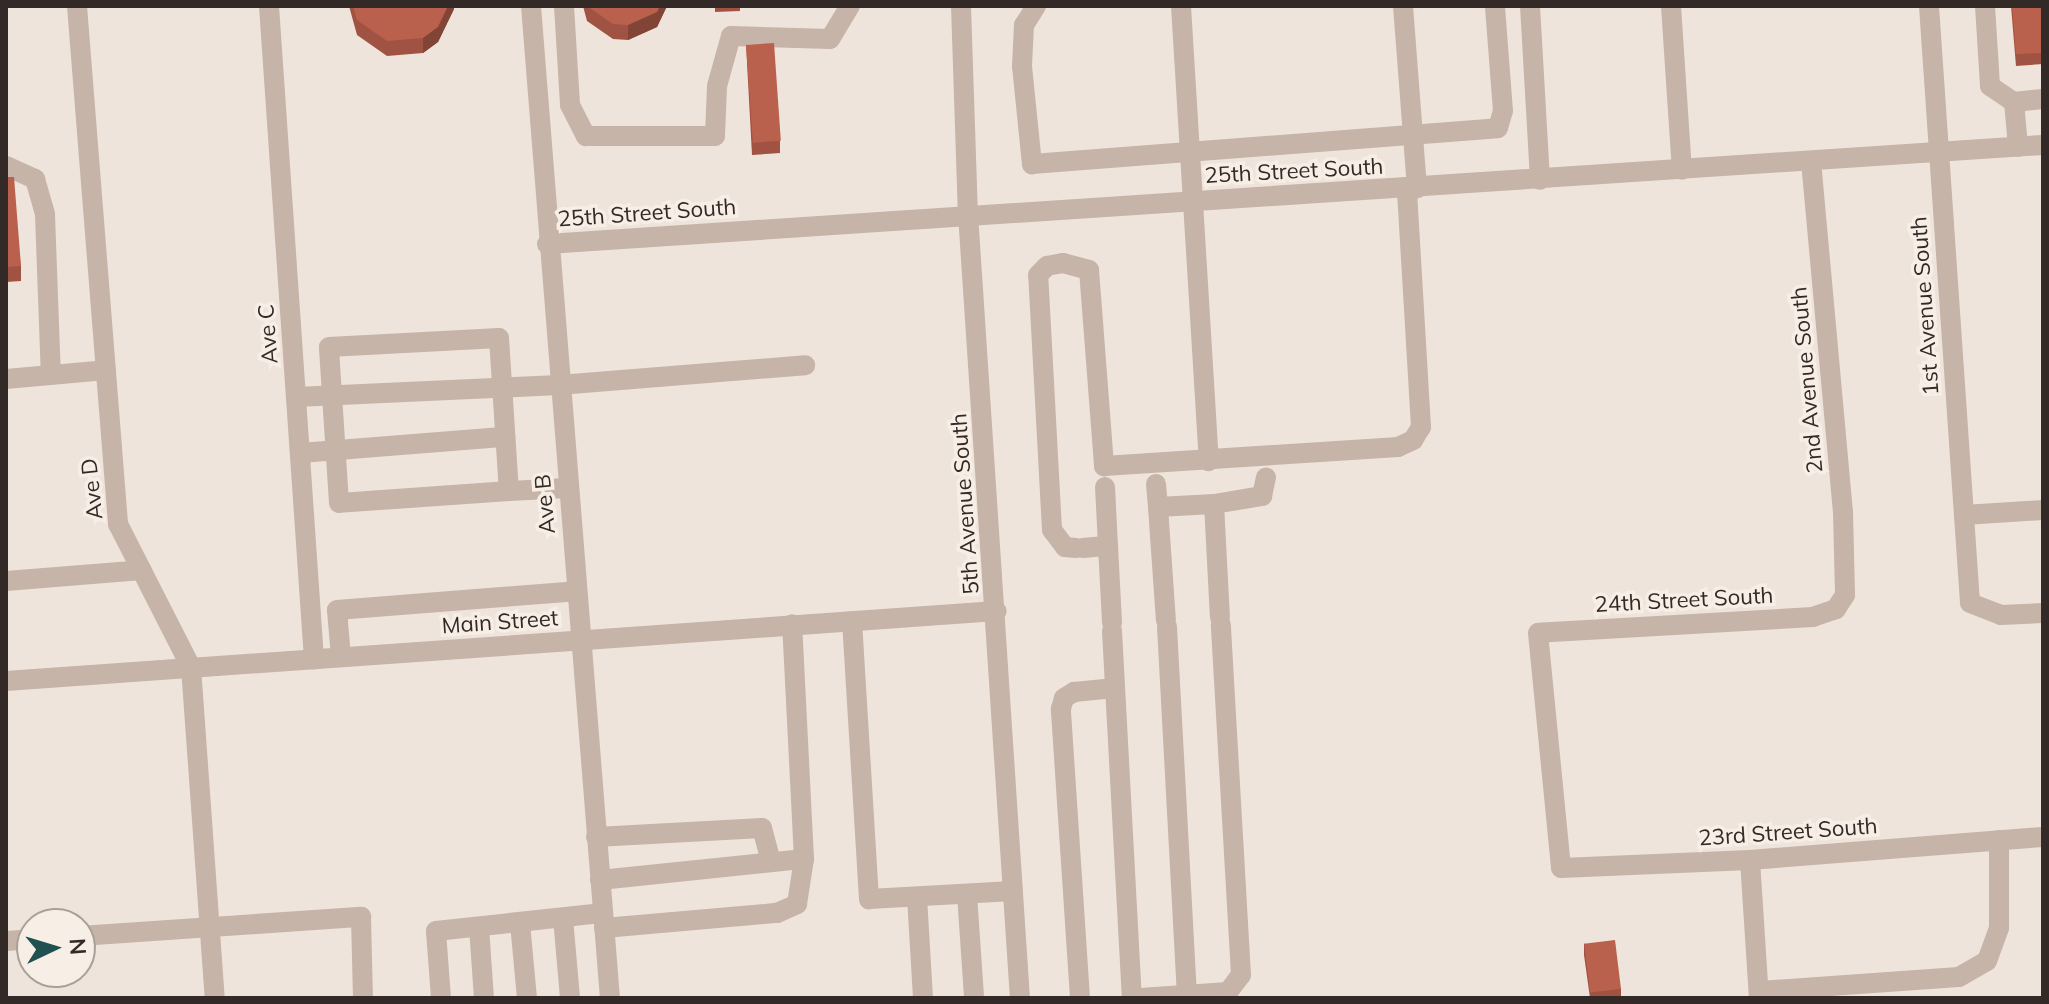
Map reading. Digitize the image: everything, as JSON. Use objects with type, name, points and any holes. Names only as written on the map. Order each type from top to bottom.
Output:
[{"type":"street","name":"Ave D","points":[[77,6],[118,524],[191,667],[215,998]]},
{"type":"street","name":"Ave C","points":[[269,6],[314,659]]},
{"type":"street","name":"Ave B","points":[[531,6],[547,244],[610,998]]},
{"type":"street","points":[[564,6],[570,105],[586,136],[715,136],[717,86],[731,36],[830,39],[850,6]]},
{"type":"street","name":"5th Avenue South","points":[[961,6],[968,214],[997,611],[1020,998]]},
{"type":"street","points":[[1036,6],[1024,25],[1022,66],[1032,164],[1191,155],[1498,128],[1503,111],[1495,6]]},
{"type":"street","points":[[1181,6],[1209,461]]},
{"type":"street","points":[[1104,477],[1155,475],[1209,461],[1266,468],[1398,447],[1413,440],[1421,427],[1412,188],[1413,134],[1403,6]]},
{"type":"street","points":[[1530,6],[1540,180]]},
{"type":"street","points":[[1671,6],[1682,170]]},
{"type":"street","name":"1st Avenue South","points":[[1929,6],[1970,603],[2001,615],[2043,613]]},
{"type":"street","points":[[1985,6],[1990,86],[2014,102],[2043,99]]},
{"type":"street","points":[[2014,102],[2018,147]]},
{"type":"street","name":"25th Street South","points":[[547,244],[2043,145]]},
{"type":"street","name":"2nd Avenue South","points":[[1811,161],[1843,512],[1845,595]]},
{"type":"street","points":[[6,166],[35,179],[45,215],[51,375]]},
{"type":"street","points":[[1108,546],[1065,547],[1052,530],[1036,287],[1038,275],[1047,266],[1080,263],[1093,280],[1108,546],[1132,998]]},
{"type":"street","points":[[339,503],[329,347],[360,344],[499,338],[509,491]]},
{"type":"street","points":[[296,397],[500,384],[559,385],[805,365]]},
{"type":"street","points":[[6,379],[106,370]]},
{"type":"street","points":[[300,453],[505,437]]},
{"type":"street","points":[[1158,507],[1214,504],[1262,496],[1266,468]]},
{"type":"street","points":[[1155,475],[1187,997]]},
{"type":"street","points":[[303,506],[568,488]]},
{"type":"street","points":[[1140,998],[1228,992],[1241,975],[1214,504]]},
{"type":"street","points":[[1964,515],[2043,510]]},
{"type":"street","points":[[6,581],[142,570]]},
{"type":"street","points":[[310,611],[576,591]]},
{"type":"street","name":"24th Street South","points":[[1558,843],[1538,633],[1813,617],[1836,609],[1845,595]]},
{"type":"street","points":[[337,610],[341,657]]},
{"type":"street","name":"Main Street","points":[[6,681],[997,611]]},
{"type":"street","points":[[852,621],[869,899],[1013,891]]},
{"type":"street","points":[[441,998],[436,931],[563,918],[604,920],[777,913],[797,904],[804,859],[792,624]]},
{"type":"street","points":[[1080,998],[1061,709],[1064,698],[1074,692],[1115,688]]},
{"type":"street","points":[[596,837],[762,828],[771,861]]},
{"type":"street","name":"23rd Street South","points":[[1558,843],[1561,868],[1750,860],[2043,837]]},
{"type":"street","points":[[1750,860],[1759,995],[1959,977],[1987,961],[1999,928],[1999,840]]},
{"type":"street","points":[[600,880],[804,859]]},
{"type":"street","points":[[967,894],[974,998]]},
{"type":"street","points":[[917,897],[923,998]]},
{"type":"street","points":[[96,935],[361,917],[363,998]]},
{"type":"street","points":[[563,918],[570,998]]},
{"type":"street","points":[[520,923],[527,998]]},
{"type":"street","points":[[479,927],[484,998]]},
{"type":"building","points":[[353,6],[448,6],[438,27],[423,38],[387,41],[357,20]]},
{"type":"building","points":[[587,6],[660,6],[657,12],[628,25],[613,24]]},
{"type":"building","points":[[2012,6],[2043,6],[2043,53],[2016,54]]},
{"type":"building","points":[[774,43],[781,141],[753,143],[746,45]]},
{"type":"building","points":[[6,177],[14,177],[21,266],[6,267]]},
{"type":"building","points":[[1615,940],[1621,989],[1590,992],[1584,944]]}]
